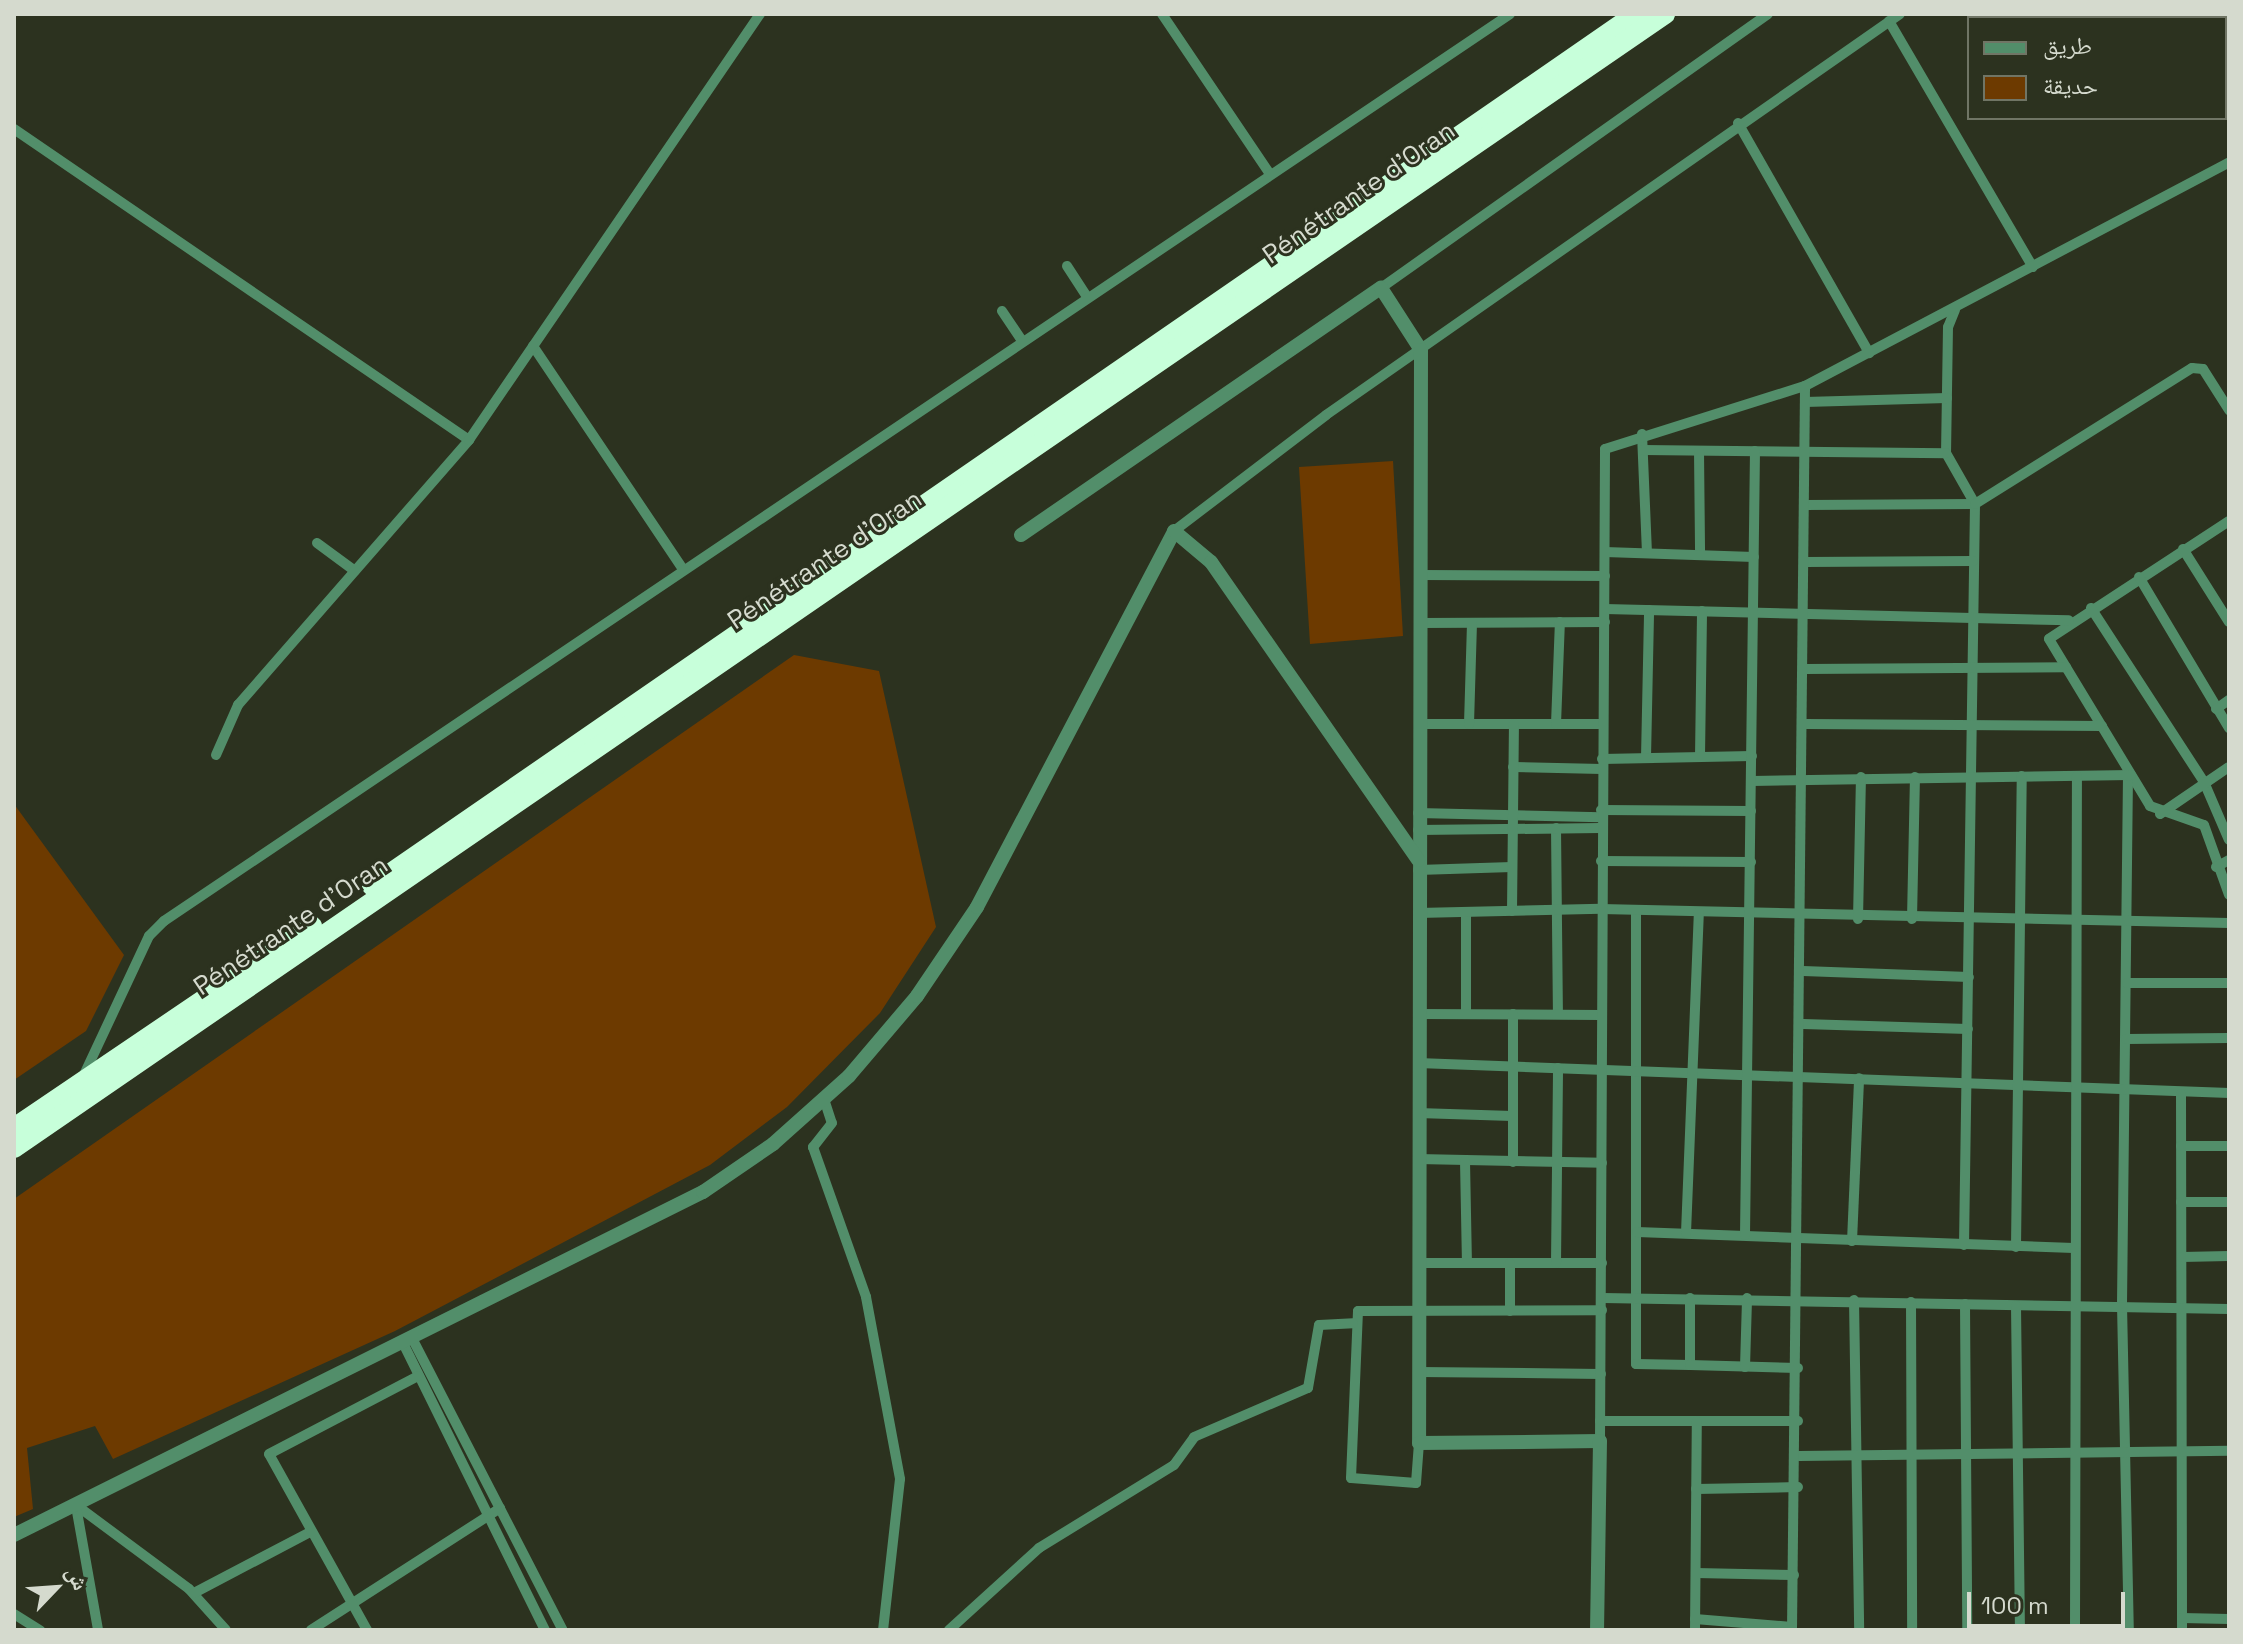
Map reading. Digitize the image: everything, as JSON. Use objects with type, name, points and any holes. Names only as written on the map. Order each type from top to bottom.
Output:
[{"type":"highway","name":"Pénétrante d'Oran","points":[[14,1128],[1636,14]]},
{"type":"highway","name":"Pénétrante d'Oran","points":[[14,1148],[1665,14]]},
{"type":"street","points":[[216,755],[238,705],[469,440],[760,14]]},
{"type":"street","points":[[1162,14],[1270,174]]},
{"type":"street","points":[[79,1084],[149,936],[164,921],[682,568],[1510,14]]},
{"type":"street","points":[[1021,535],[1381,288],[1768,14]]},
{"type":"street","points":[[14,1535],[408,1343],[703,1192],[824,1099],[917,996],[977,907],[1174,531],[1738,123],[1900,14]]},
{"type":"street","points":[[1889,21],[2033,267]]},
{"type":"street","points":[[1738,123],[1869,353]]},
{"type":"street","points":[[14,129],[469,440]]},
{"type":"street","points":[[1597,1630],[1603,1298],[1601,818],[1605,449],[1642,434],[1805,386],[1955,310],[2229,162]]},
{"type":"street","points":[[1067,266],[1087,297]]},
{"type":"street","points":[[1381,288],[1421,350],[1418,813],[1418,1159],[1419,1263],[1419,1311],[1419,1443],[1416,1483],[1351,1478],[1353,1323],[1362,1310],[1419,1311],[1602,1310]]},
{"type":"street","points":[[1955,310],[1947,398],[1946,453],[1975,504],[1964,1245]]},
{"type":"street","points":[[1002,311],[1022,341]]},
{"type":"street","points":[[533,346],[682,568]]},
{"type":"street","points":[[1805,505],[1975,504],[2192,368],[2203,369],[2229,410]]},
{"type":"street","points":[[1697,1421],[1695,1624],[1792,1629],[1799,1456],[1796,1297],[1806,776],[1805,386]]},
{"type":"street","points":[[1805,402],[1947,398]]},
{"type":"street","points":[[1642,434],[1647,553]]},
{"type":"street","points":[[1643,450],[1946,453]]},
{"type":"street","points":[[1699,451],[1700,555]]},
{"type":"street","points":[[1745,1235],[1755,451]]},
{"type":"street","points":[[2228,523],[2071,620],[2049,639],[2130,775],[2160,814],[2204,825],[2216,867],[2229,895]]},
{"type":"street","points":[[1174,531],[1211,562],[1418,865]]},
{"type":"street","points":[[317,543],[355,571]]},
{"type":"street","points":[[2183,549],[2229,622]]},
{"type":"street","points":[[1605,552],[1754,557]]},
{"type":"street","points":[[1805,562],[1973,561]]},
{"type":"street","points":[[1420,575],[1605,576]]},
{"type":"street","points":[[2139,577],[2229,728]]},
{"type":"street","points":[[2091,608],[2204,782],[2229,840]]},
{"type":"street","points":[[1605,609],[2071,620]]},
{"type":"street","points":[[1646,758],[1649,610]]},
{"type":"street","points":[[1700,757],[1702,611]]},
{"type":"street","points":[[1556,724],[1560,622]]},
{"type":"street","points":[[1420,623],[1605,622]]},
{"type":"street","points":[[1469,724],[1472,623]]},
{"type":"street","points":[[1805,669],[2066,667]]},
{"type":"street","points":[[2216,709],[2229,700]]},
{"type":"street","points":[[1419,724],[1603,724]]},
{"type":"street","points":[[1512,911],[1514,724]]},
{"type":"street","points":[[1806,724],[2102,726]]},
{"type":"street","points":[[1513,767],[1602,764],[1646,758],[1752,756]]},
{"type":"street","points":[[2160,814],[2229,767]]},
{"type":"street","points":[[1752,781],[1806,776],[2130,775]]},
{"type":"street","points":[[2129,1630],[2130,1449],[2122,1305],[2130,775]]},
{"type":"street","points":[[2016,1247],[2022,776]]},
{"type":"street","points":[[2075,1630],[2071,1448],[2077,776]]},
{"type":"street","points":[[1858,919],[1861,777]]},
{"type":"street","points":[[1912,919],[1915,777]]},
{"type":"street","points":[[1418,813],[1601,818],[1751,811]]},
{"type":"street","points":[[1418,830],[1556,828],[1601,818]]},
{"type":"street","points":[[1556,828],[1558,1014]]},
{"type":"street","points":[[2216,867],[2229,860]]},
{"type":"street","points":[[1601,861],[1751,862]]},
{"type":"street","points":[[1418,865],[1512,867]]},
{"type":"street","points":[[1418,913],[1601,909],[1804,918],[2229,923]]},
{"type":"street","points":[[1636,910],[1636,1364],[1798,1368]]},
{"type":"street","points":[[1466,912],[1466,1013]]},
{"type":"street","points":[[1686,1233],[1699,912]]},
{"type":"street","points":[[1803,971],[1969,977]]},
{"type":"street","points":[[2127,983],[2229,983]]},
{"type":"street","points":[[1418,1014],[1601,1015]]},
{"type":"street","points":[[1513,1014],[1513,1162]]},
{"type":"street","points":[[1803,1024],[1968,1029]]},
{"type":"street","points":[[2126,1039],[2229,1038]]},
{"type":"street","points":[[1418,1063],[1968,1082],[2126,1094],[2229,1093]]},
{"type":"street","points":[[1556,1263],[1558,1068]]},
{"type":"street","points":[[1852,1241],[1859,1078]]},
{"type":"street","points":[[2181,1094],[2182,1624],[2229,1619]]},
{"type":"street","points":[[824,1099],[832,1123],[813,1147],[866,1297],[900,1479],[883,1630]]},
{"type":"street","points":[[1418,1113],[1512,1116]]},
{"type":"street","points":[[2181,1146],[2229,1146]]},
{"type":"street","points":[[1418,1159],[1602,1163]]},
{"type":"street","points":[[1465,1161],[1467,1263]]},
{"type":"street","points":[[2181,1202],[2229,1202]]},
{"type":"street","points":[[1637,1232],[2074,1248]]},
{"type":"street","points":[[2182,1257],[2229,1256]]},
{"type":"street","points":[[1419,1263],[1602,1263]]},
{"type":"street","points":[[1510,1263],[1510,1311]]},
{"type":"street","points":[[1603,1298],[1796,1297],[2073,1308],[2122,1305],[2229,1309]]},
{"type":"street","points":[[1690,1298],[1690,1365]]},
{"type":"street","points":[[1745,1367],[1747,1298]]},
{"type":"street","points":[[1854,1300],[1862,1454],[1859,1630]]},
{"type":"street","points":[[1911,1302],[1912,1630]]},
{"type":"street","points":[[1965,1304],[1969,1451],[1967,1630]]},
{"type":"street","points":[[2016,1306],[2020,1630]]},
{"type":"street","points":[[949,1630],[1039,1548],[1180,1460],[1194,1437],[1308,1388],[1319,1325],[1353,1323]]},
{"type":"street","points":[[408,1343],[418,1376],[545,1630]]},
{"type":"street","points":[[408,1343],[500,1508],[563,1630]]},
{"type":"street","points":[[1419,1372],[1601,1374]]},
{"type":"street","points":[[367,1630],[269,1454],[418,1376]]},
{"type":"street","points":[[1600,1421],[1798,1421]]},
{"type":"street","points":[[1419,1443],[1600,1441]]},
{"type":"street","points":[[1799,1456],[2071,1448],[2229,1451]]},
{"type":"street","points":[[1696,1489],[1798,1487]]},
{"type":"street","points":[[76,1505],[194,1593],[226,1630]]},
{"type":"street","points":[[76,1505],[98,1630]]},
{"type":"street","points":[[311,1630],[500,1508]]},
{"type":"street","points":[[194,1593],[310,1532]]},
{"type":"street","points":[[1696,1573],[1794,1575]]},
{"type":"street","points":[[14,1614],[32,1628]]},
{"type":"green space","points":[[1393,461],[1403,636],[1310,644],[1299,467]]},
{"type":"green space","points":[[794,655],[879,671],[936,927],[880,1013],[787,1107],[710,1165],[395,1331],[113,1459],[95,1426],[27,1448],[33,1509],[14,1517],[14,1199]]},
{"type":"green space","points":[[14,804],[124,955],[86,1031],[14,1080]]}]
